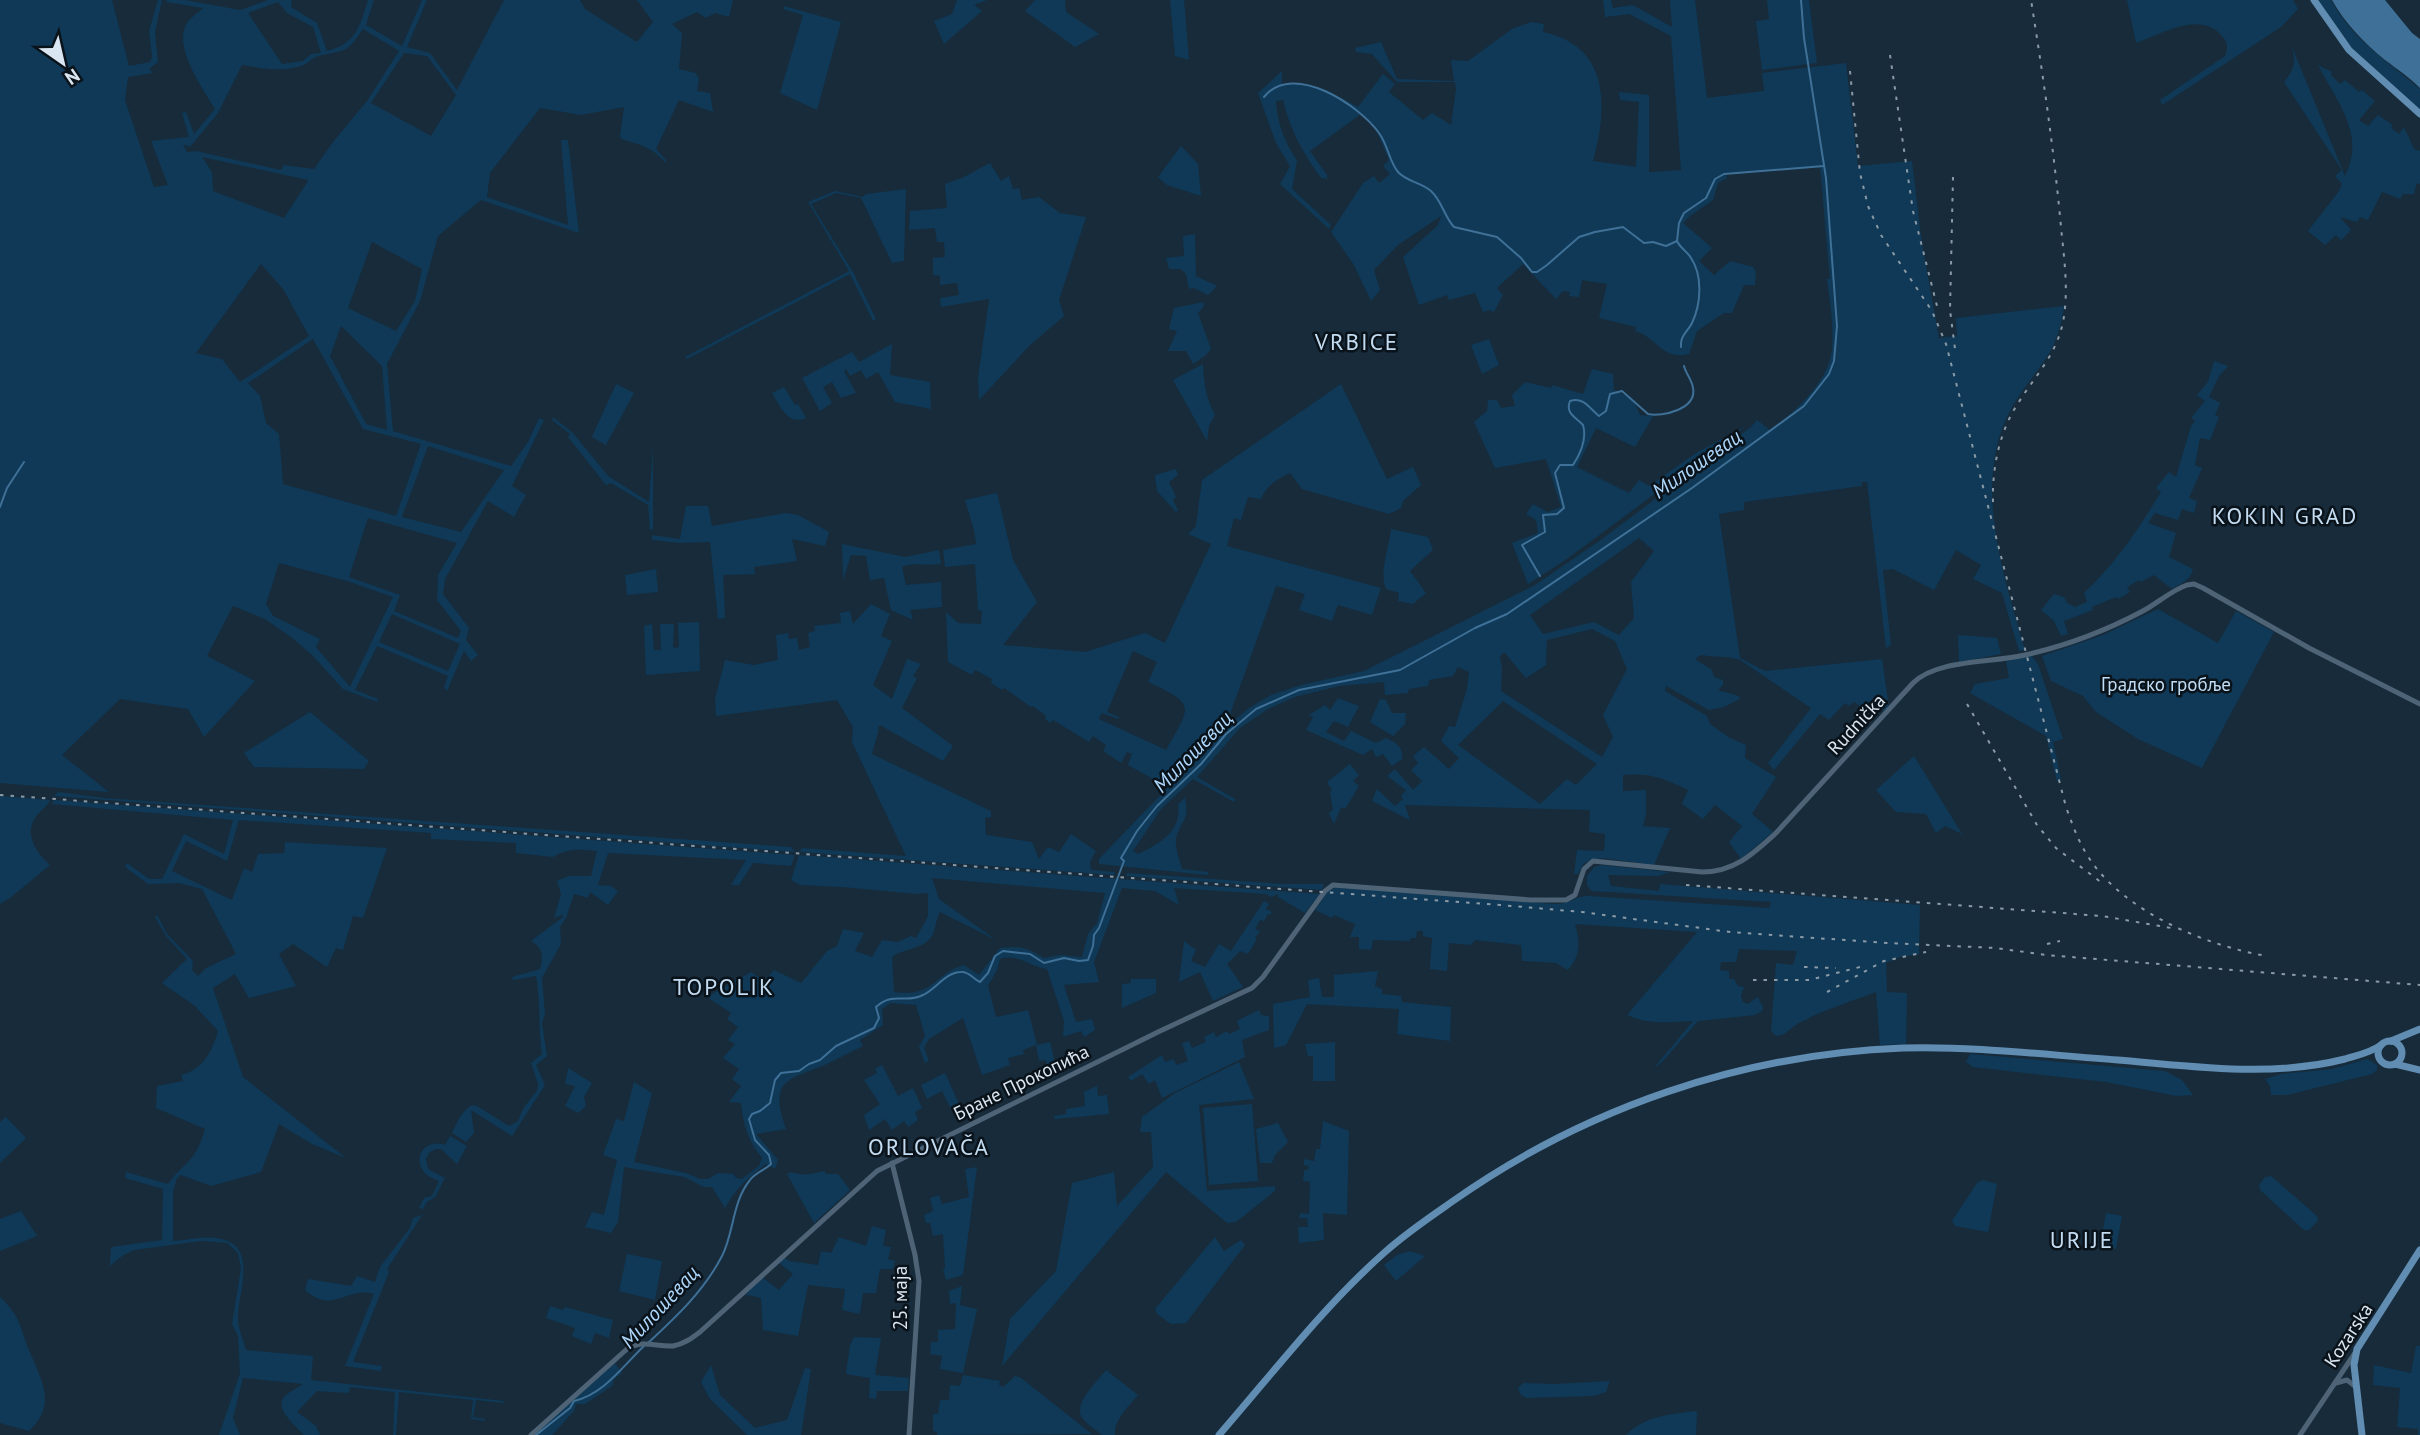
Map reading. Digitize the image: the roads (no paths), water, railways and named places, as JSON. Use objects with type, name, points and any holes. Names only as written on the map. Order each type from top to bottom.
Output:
[{"type":"main road","points":[[2314,0],[2349,50],[2420,114]]},
{"type":"main road","points":[[1219,1435],[1339,1297],[1387,1250],[1464,1194],[1520,1158],[1594,1121],[1672,1089],[1787,1060],[1907,1048],[1995,1050],[2224,1069],[2293,1069],[2365,1054],[2420,1029]]},
{"type":"main road","points":[[2395,1064],[2409,1034]]},
{"type":"main road","points":[[2390,1041],[2395,1042],[2410,1066]]},
{"type":"main road","points":[[2381,1045],[2379,1056],[2383,1063],[2420,1070]]},
{"type":"main road","points":[[2365,1054],[2379,1056]]},
{"type":"main road","name":"Kozarska","points":[[2357,1349],[2420,1250]]},
{"type":"main road","points":[[2357,1349],[2354,1365],[2362,1435]]},
{"type":"street","name":"Rudnička","points":[[1324,892],[1333,885],[1561,900],[1575,895],[1584,869],[1593,861],[1702,872],[1733,867],[1753,854],[1776,833],[1924,674],[1938,668],[2026,655],[2077,639],[2143,611],[2187,585],[2194,584],[2203,588],[2309,648],[2420,704]]},
{"type":"street","name":"Бране Прокопића","points":[[531,1435],[613,1359],[633,1345],[681,1344],[700,1332],[867,1179],[892,1163],[1252,988],[1278,957],[1324,892]]},
{"type":"street","name":"25. маја","points":[[892,1163],[919,1281],[909,1435]]},
{"type":"street","name":"Kozarska","points":[[2300,1435],[2357,1349]]},
{"type":"street","points":[[2334,1385],[2344,1380],[2356,1387]]},
{"type":"waterway","name":"Милошевац","points":[[648,1343],[707,1281],[726,1247],[744,1189],[752,1178],[771,1164],[769,1155],[755,1140],[749,1119],[752,1114],[770,1103],[775,1080],[781,1073],[799,1071],[820,1060],[836,1046],[874,1028],[879,1018],[876,1007],[882,1002],[923,995],[956,973],[966,973],[980,982],[988,973],[995,956],[1003,951],[1030,954],[1044,963],[1064,958],[1088,960],[1094,935],[1124,861],[1121,858],[1137,831],[1157,806],[1201,764],[1226,734],[1256,709],[1299,690],[1400,670],[1475,628],[1507,614],[1692,488],[1804,406],[1829,374],[1834,361],[1837,326],[1826,178],[1804,38],[1801,0]]},
{"type":"waterway","points":[[1264,97],[1276,87],[1308,85],[1325,91],[1357,110],[1379,133],[1398,172],[1435,195],[1454,227],[1497,237],[1521,258],[1532,272],[1537,272],[1547,265],[1579,237],[1595,232],[1623,227],[1644,243],[1653,242],[1666,246],[1677,241]]},
{"type":"waterway","points":[[1681,347],[1699,299],[1699,281],[1695,265],[1677,241],[1679,223],[1684,213],[1706,198],[1715,179],[1724,174],[1824,166]]},
{"type":"waterway","points":[[1540,576],[1522,545],[1545,532],[1543,515],[1557,514],[1564,508],[1555,473],[1560,465],[1573,465],[1584,441],[1583,425],[1570,412],[1570,401],[1583,402],[1599,416],[1606,411],[1610,394],[1622,391],[1648,414],[1670,413],[1684,406],[1693,395],[1684,366]]},
{"type":"waterway","points":[[0,507],[7,488],[24,462]]},
{"type":"waterway","name":"Милошевац","points":[[536,1435],[570,1408],[574,1401],[604,1386],[644,1346]]},
{"type":"railway","points":[[1993,502],[1995,464],[2001,439],[2017,405],[2055,345],[2063,322],[2066,298],[2048,113],[2031,0]]},
{"type":"railway","points":[[1890,55],[1913,211],[1938,310]]},
{"type":"railway","points":[[1850,71],[1860,173],[1868,206],[1881,235],[1932,311],[1946,344],[2066,807],[2080,841],[2106,880],[2147,911],[2194,935],[2267,956]]},
{"type":"railway","points":[[1953,177],[1950,310],[1955,349]]},
{"type":"railway","points":[[1967,704],[2037,825],[2056,848],[2102,883]]},
{"type":"railway","points":[[0,795],[1500,905],[1582,912],[1730,932],[1996,948],[2046,955],[2420,985]]},
{"type":"railway","points":[[1686,885],[2102,916],[2171,928]]},
{"type":"railway","points":[[2047,944],[2060,941]]},
{"type":"railway","points":[[1827,992],[1884,961],[1926,952]]},
{"type":"railway","points":[[1804,967],[1836,968]]},
{"type":"railway","points":[[1753,980],[1809,980],[1860,967]]},
{"type":"district","name":"VRBICE","points":[[1357,342]]},
{"type":"district","name":"KOKIN GRAD","points":[[2285,516]]},
{"type":"district","name":"TOPOLIK","points":[[724,987]]},
{"type":"district","name":"ORLOVAČA","points":[[929,1147]]},
{"type":"district","name":"URIJE","points":[[2082,1240]]},
{"type":"park label","name":"Градско гробље","points":[[2166,684]]}]
